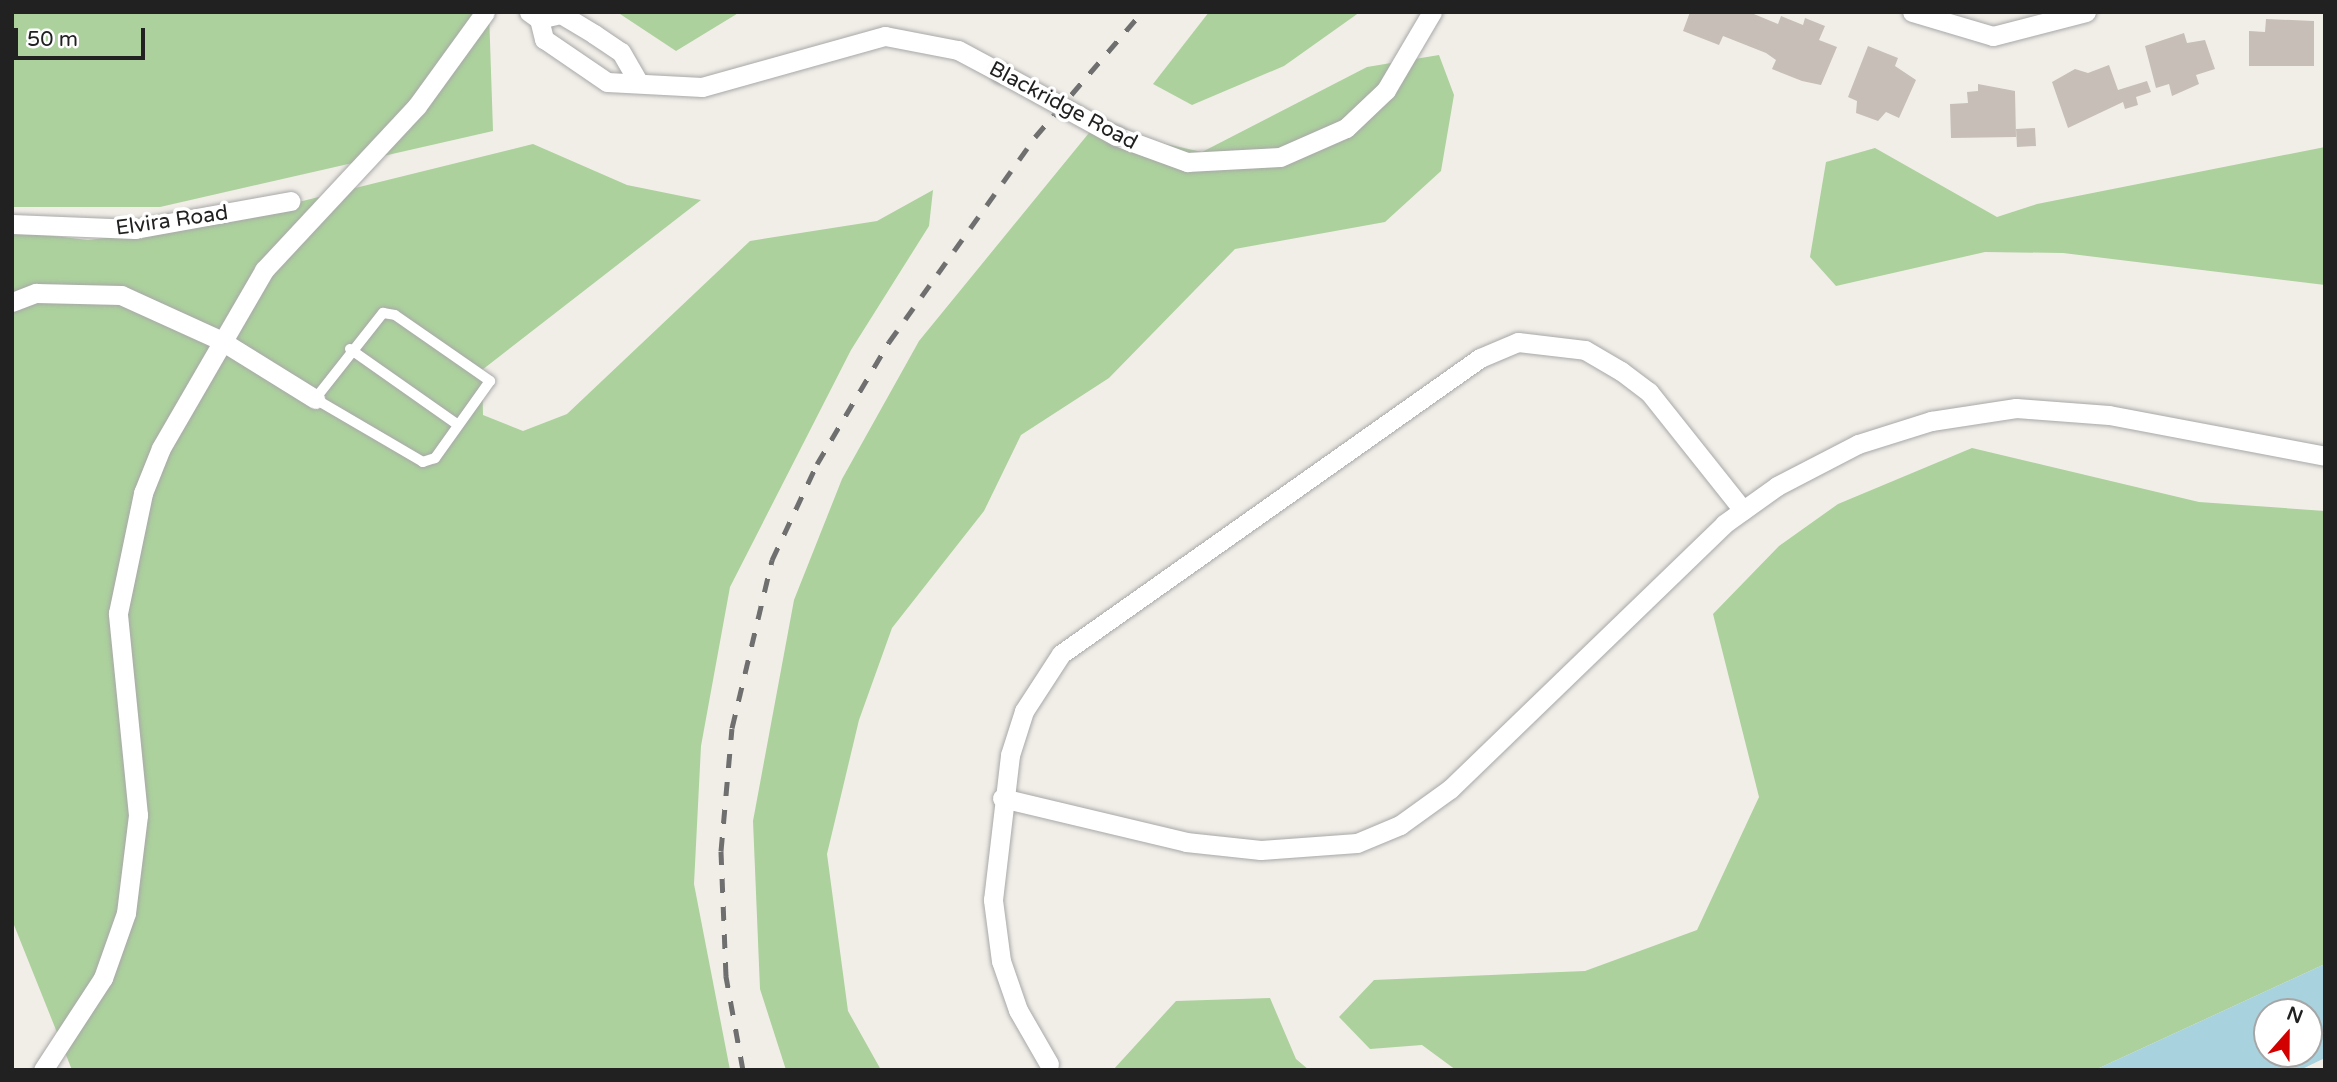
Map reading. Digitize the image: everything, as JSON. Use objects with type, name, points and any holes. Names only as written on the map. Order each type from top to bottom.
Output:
[{"type":"street","points":[[43,1070],[103,978],[126,913],[138,814],[118,613],[125,565],[161,449],[220,340],[264,270],[417,106],[485,12]]},
{"type":"street","name":"Blackridge Road","points":[[638,80],[621,52],[594,34],[561,14],[534,16],[544,39],[607,82],[638,80],[671,89],[702,87],[885,36],[958,50],[1116,136],[1187,162],[1280,157],[1356,119],[1386,90],[1432,12]]},
{"type":"street","points":[[1912,12],[1993,36],[2086,12]]},
{"type":"street","name":"Elvira Road","points":[[12,224],[135,229],[290,201]]},
{"type":"street","points":[[12,302],[36,293],[121,295],[220,340],[315,399]]},
{"type":"street","points":[[1049,1064],[1018,1010],[1000,961],[993,900],[1002,799],[1024,711],[1060,654],[1479,358],[1518,342],[1585,350],[1622,371],[1649,392],[1743,510]]},
{"type":"street","points":[[1002,799],[1186,842],[1261,850],[1357,843],[1400,825],[1450,789],[1743,510],[1858,444],[1931,421],[2016,408],[2202,429],[2325,456]]},
{"type":"lane","points":[[383,313],[405,322],[490,382],[435,458],[423,462],[315,399],[350,349],[383,313]]},
{"type":"lane","points":[[350,349],[458,425]]},
{"type":"green space","points":[[12,12],[489,12],[493,131],[160,207],[12,207]]},
{"type":"green space","points":[[617,12],[740,12],[676,51]]},
{"type":"green space","points":[[1209,12],[1360,12],[1284,66],[1192,105],[1153,84]]},
{"type":"green space","points":[[1439,55],[1454,95],[1441,171],[1385,222],[1235,249],[1109,378],[1021,435],[984,511],[892,628],[859,720],[827,854],[848,1011],[881,1070],[786,1070],[760,989],[753,821],[794,600],[842,479],[919,341],[1093,128],[1202,152],[1367,67]]},
{"type":"green space","points":[[533,144],[627,185],[701,200],[482,370],[483,415],[523,431],[567,414],[750,241],[877,221],[933,190],[929,226],[851,350],[730,587],[701,746],[694,884],[730,1070],[72,1070],[12,920],[12,231],[88,240],[193,228]]},
{"type":"green space","points":[[2325,147],[2325,285],[2063,253],[1985,252],[1836,286],[1810,257],[1826,162],[1875,148],[1997,217],[2037,204]]},
{"type":"green space","points":[[1972,448],[2199,502],[2325,511],[2325,964],[2095,1070],[1456,1070],[1422,1045],[1370,1049],[1339,1017],[1374,980],[1585,971],[1697,930],[1759,797],[1713,614],[1779,546],[1838,504]]},
{"type":"green space","points":[[1270,998],[1296,1059],[1309,1070],[1113,1070],[1176,1001]]},
{"type":"water","points":[[2325,964],[2323,1059],[2323,998],[2253,998],[2253,1068],[2304,1068],[2095,1070]]},
{"type":"building","points":[[1690,12],[1749,12],[1778,24],[1781,16],[1803,25],[1805,18],[1825,26],[1819,40],[1837,47],[1821,85],[1802,81],[1772,69],[1776,60],[1766,53],[1723,36],[1719,45],[1683,31]]},
{"type":"building","points":[[2266,19],[2314,21],[2314,66],[2249,66],[2249,31],[2265,32]]},
{"type":"building","points":[[2184,33],[2187,43],[2205,40],[2215,69],[2196,75],[2199,84],[2172,96],[2169,84],[2156,88],[2145,46]]},
{"type":"building","points":[[1868,46],[1898,58],[1895,66],[1916,80],[1899,118],[1886,112],[1878,121],[1856,113],[1857,101],[1848,97]]},
{"type":"building","points":[[2109,65],[2118,90],[2147,81],[2151,92],[2136,97],[2138,105],[2125,109],[2123,102],[2068,128],[2052,82],[2075,69],[2088,73]]},
{"type":"building","points":[[1978,84],[2015,91],[2016,137],[1951,138],[1950,104],[1968,103],[1967,92],[1978,91]]},
{"type":"building","points":[[2035,128],[2036,146],[2017,147],[2016,129]]},
{"type":"railway","points":[[743,1070],[726,976],[721,851],[732,728],[772,560],[817,464],[889,342],[1035,137],[1142,12]]}]
